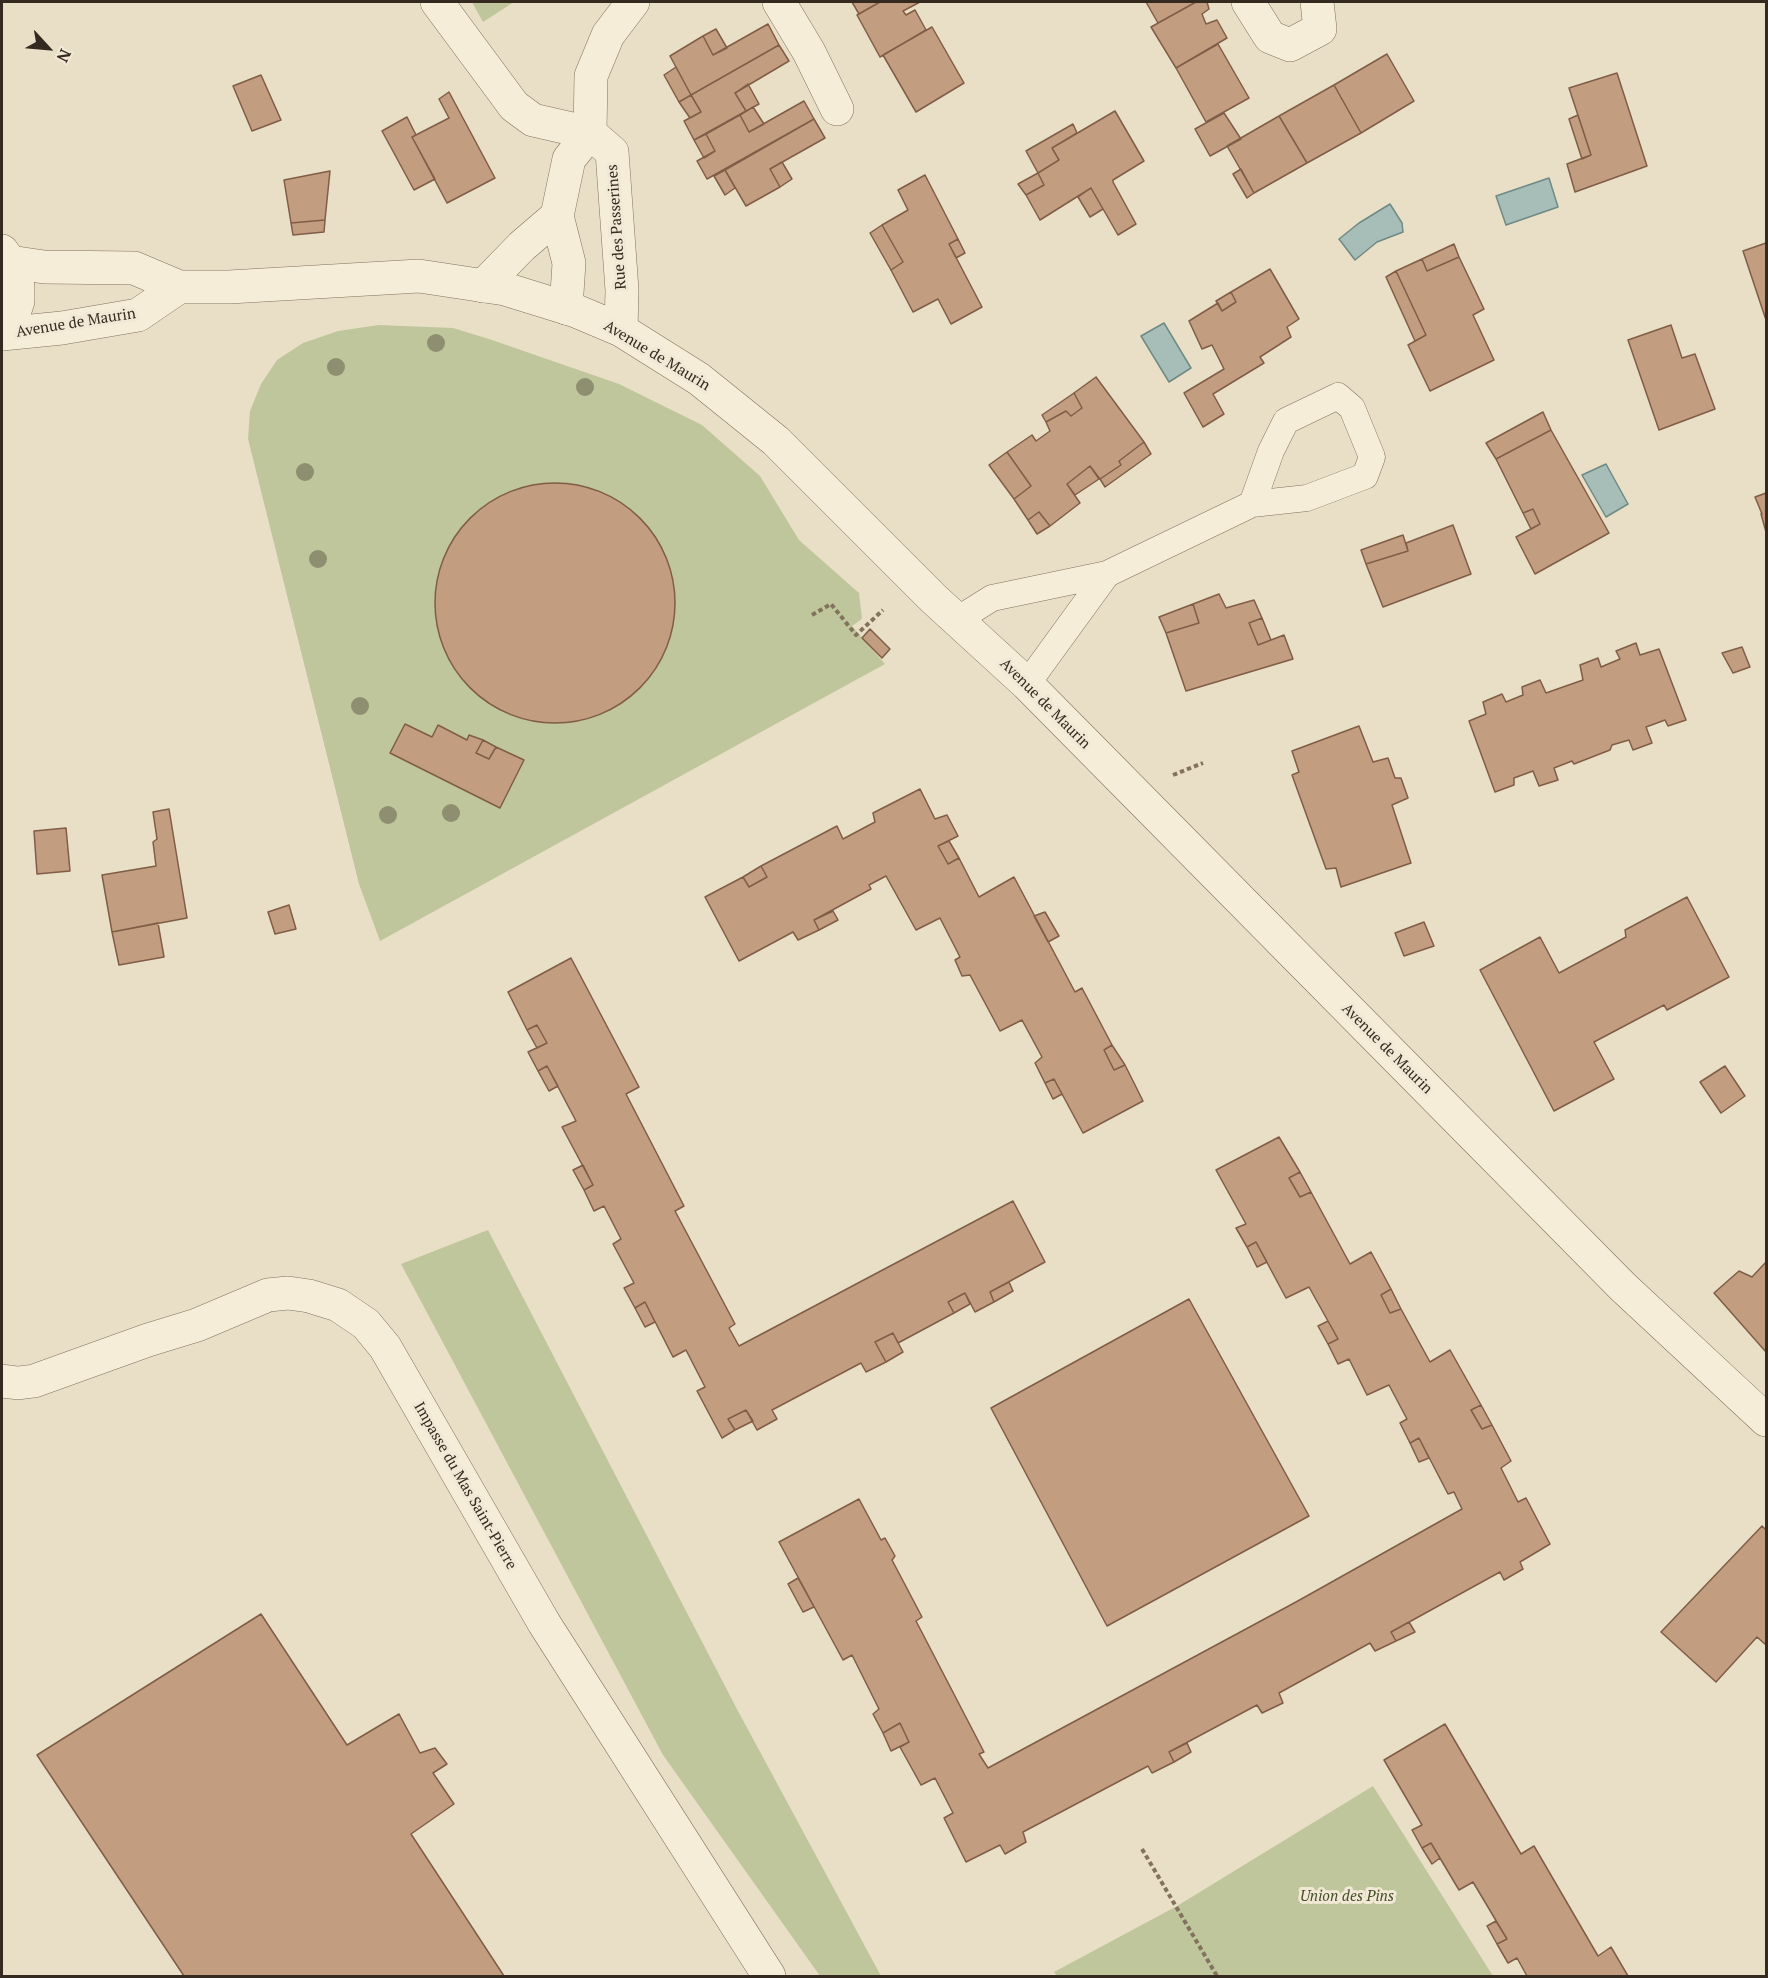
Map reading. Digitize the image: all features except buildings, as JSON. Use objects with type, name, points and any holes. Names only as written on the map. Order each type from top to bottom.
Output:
[{"type":"street","points":[[437,2],[514,106],[533,120],[590,133]]},
{"type":"street","points":[[566,308],[568,263],[557,216],[568,159],[590,133],[591,76],[608,34],[633,2]]},
{"type":"street","points":[[779,2],[809,52],[837,109]]},
{"type":"street","points":[[1248,2],[1270,37],[1290,45],[1320,28],[1317,2]]},
{"type":"street","name":"Rue des Passerines","points":[[590,133],[612,152],[622,290],[621,330]]},
{"type":"street","points":[[483,286],[522,246],[557,216]]},
{"type":"street","points":[[2,333],[18,301],[18,287],[6,257]]},
{"type":"street","name":"Avenue de Maurin","points":[[6,257],[44,267],[134,268],[179,287],[230,287],[419,276],[505,289],[566,308],[621,330],[699,379],[776,441],[957,620],[1027,684],[1623,1287],[1767,1420]]},
{"type":"street","name":"Avenue de Maurin","points":[[2,333],[62,328],[138,315],[179,287]]},
{"type":"street","name":"Impasse du Mas Saint-Pierre","points":[[2,1383],[34,1380],[197,1325],[268,1295],[288,1293],[309,1296],[338,1305],[366,1324],[385,1347],[544,1623],[770,1977]]},
{"type":"lane","points":[[957,620],[992,598],[1107,574],[1252,504],[1307,498],[1365,476],[1372,457],[1352,408],[1338,396],[1286,421],[1271,451],[1252,504]]},
{"type":"lane","points":[[1027,684],[1107,574]]},
{"type":"path","points":[[812,615],[831,604],[856,635],[883,610]]},
{"type":"path","points":[[1142,1849],[1217,1977]]},
{"type":"green space","points":[[472,2],[514,2],[483,22]]},
{"type":"green space","points":[[379,325],[453,328],[489,339],[619,384],[702,425],[760,476],[799,540],[859,593],[862,619],[852,626],[885,664],[380,941],[359,884],[248,439],[250,411],[261,384],[277,360],[303,343],[338,331]]},
{"type":"green space","points":[[488,1230],[738,1711],[881,1976],[820,1976],[663,1755],[401,1264]]},
{"type":"green space","name":"Union des Pins","points":[[1373,1786],[1493,1976],[1057,1976],[1054,1972],[1177,1906]]},
{"type":"water","points":[[1549,178],[1558,207],[1506,225],[1496,196]]},
{"type":"water","points":[[1390,204],[1402,223],[1403,232],[1377,242],[1355,260],[1339,239],[1359,223]]},
{"type":"water","points":[[1164,323],[1191,368],[1169,382],[1141,336]]},
{"type":"water","points":[[1606,464],[1628,504],[1606,517],[1582,475]]}]
